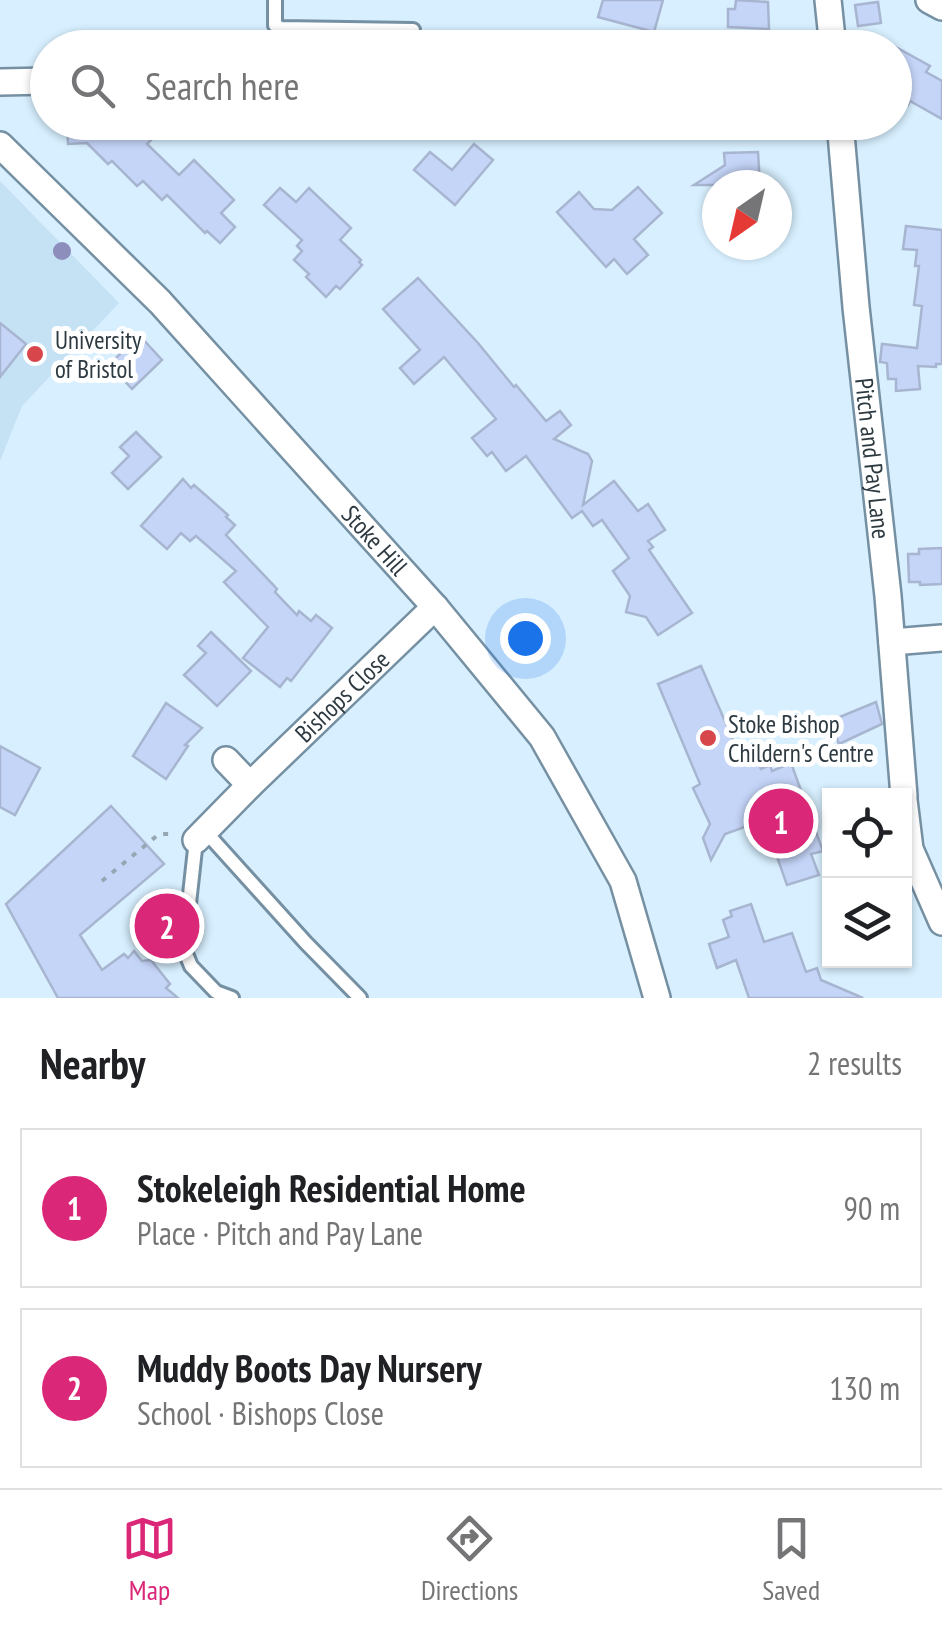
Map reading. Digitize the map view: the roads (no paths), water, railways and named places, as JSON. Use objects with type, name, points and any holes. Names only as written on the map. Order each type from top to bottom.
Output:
[{"type":"street","points":[[828,0],[831,30]]},
{"type":"street","points":[[929,0],[942,8]]},
{"type":"street","points":[[0,82],[30,82]]},
{"type":"street","name":"Pitch and Pay Lane","points":[[842,140],[903,788]]},
{"type":"street","name":"Stoke Hill","points":[[0,145],[160,302],[435,607],[542,737],[623,881],[658,998]]},
{"type":"street","name":"Bishops Close","points":[[200,835],[435,607]]},
{"type":"street","points":[[892,642],[942,638]]},
{"type":"street","points":[[226,760],[250,785]]},
{"type":"street","name":"Pitch and Pay Lane","points":[[912,852],[933,878],[942,922]]},
{"type":"lane","points":[[275,0],[275,25],[281,28],[412,30]]},
{"type":"lane","points":[[200,835],[184,949],[191,966],[216,992],[232,998]]},
{"type":"lane","points":[[200,835],[360,998]]},
{"type":"place","name":"University of Bristol","points":[[35,354]]},
{"type":"place","name":"Stoke Bishop Childern's Centre","points":[[708,738]]},
{"type":"place","name":"Stokeleigh Residential Home","points":[[781,821]]},
{"type":"place","name":"Muddy Boots Day Nursery","points":[[167,926]]}]
